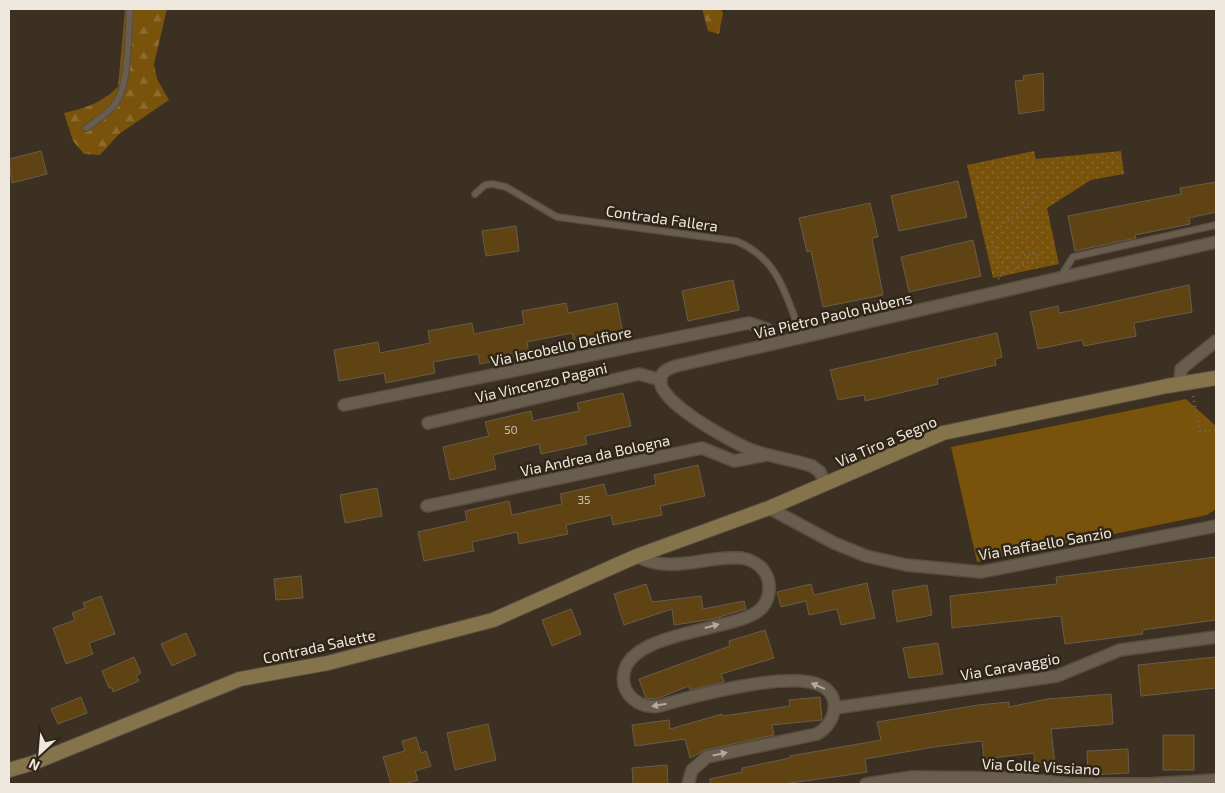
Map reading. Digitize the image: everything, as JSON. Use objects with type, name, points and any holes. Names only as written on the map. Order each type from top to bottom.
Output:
[{"type":"main road","name":"Via Tiro a Segno","points":[[637,556],[769,508],[943,433],[1186,386],[1216,378]]},
{"type":"main road","name":"Contrada Salette","points":[[9,770],[240,679],[328,663],[493,620],[637,556]]},
{"type":"street","name":"Via Pietro Paolo Rubens","points":[[661,380],[665,371],[673,367],[1216,242]]},
{"type":"street","name":"Via Iacobello Delfiore","points":[[344,405],[749,323],[767,329],[774,344]]},
{"type":"street","points":[[1186,386],[1181,369],[1216,341]]},
{"type":"street","name":"Via Vincenzo Pagani","points":[[428,423],[639,374],[661,380]]},
{"type":"street","points":[[661,380],[665,395],[686,412],[730,440],[768,455],[812,466],[820,472],[826,484]]},
{"type":"street","name":"Via Andrea da Bologna","points":[[427,506],[702,448],[734,461],[768,455]]},
{"type":"street","name":"Via Raffaello Sanzio","points":[[769,508],[834,543],[866,556],[906,565],[981,572],[1216,526]]},
{"type":"street","points":[[637,556],[655,564],[747,560],[760,567],[765,573],[769,591],[761,609],[749,616],[672,637],[634,656],[626,665],[623,679],[628,694],[634,700],[653,707],[771,682],[809,682],[826,690],[831,695],[835,708],[830,725],[817,734],[707,757],[692,770],[688,784]]},
{"type":"street","name":"Via Caravaggio","points":[[835,708],[1057,676],[1120,650],[1216,637]]},
{"type":"street","name":"Via Colle Vissiano","points":[[866,784],[912,777],[1016,778],[1070,784],[1148,784],[1216,780]]},
{"type":"lane","points":[[86,128],[104,115],[118,100],[124,83],[130,9]]},
{"type":"lane","name":"Contrada Fallera","points":[[475,194],[485,185],[492,184],[506,187],[558,217],[736,241],[751,247],[768,260],[780,281],[802,337]]},
{"type":"lane","points":[[1060,278],[1073,257],[1216,225]]},
{"type":"path","points":[[999,280],[998,277],[1039,257],[1038,253],[1003,258],[993,252],[990,234],[1035,199],[1032,187],[1015,190]]},
{"type":"path","points":[[1186,386],[1200,431],[1216,430]]},
{"type":"green space","points":[[125,9],[167,9],[154,64],[157,79],[169,100],[119,134],[100,155],[84,154],[73,141],[64,113],[93,104],[118,87]]},
{"type":"green space","points":[[702,9],[721,9],[723,13],[719,34],[708,31]]},
{"type":"green space","points":[[1034,151],[1036,159],[1121,151],[1124,174],[1091,180],[1047,208],[1059,264],[993,278],[967,165]]},
{"type":"green space","points":[[1186,399],[1216,426],[1216,509],[1207,515],[977,562],[951,447]]},
{"type":"building","points":[[1043,73],[1044,110],[1019,114],[1015,81],[1024,80],[1023,76]]},
{"type":"building","points":[[41,151],[47,174],[12,183],[9,159]]},
{"type":"building","points":[[958,181],[967,217],[899,231],[891,196]]},
{"type":"building","points":[[1216,182],[1216,212],[1189,218],[1190,224],[1135,235],[1136,238],[1075,251],[1068,216],[1181,194],[1180,188]]},
{"type":"building","points":[[870,203],[878,237],[872,238],[883,295],[823,307],[811,251],[807,252],[799,218]]},
{"type":"building","points":[[516,226],[519,251],[486,256],[482,231]]},
{"type":"building","points":[[973,240],[981,276],[909,292],[901,257]]},
{"type":"building","points":[[733,280],[739,310],[688,321],[682,291]]},
{"type":"building","points":[[1189,285],[1192,312],[1134,323],[1136,336],[1084,346],[1082,340],[1038,349],[1030,312],[1058,306],[1059,313],[1071,311]]},
{"type":"building","points":[[566,303],[568,313],[617,303],[623,333],[574,343],[572,333],[527,342],[529,354],[480,364],[478,354],[433,362],[435,373],[386,383],[384,373],[339,381],[334,350],[378,342],[380,353],[430,343],[428,331],[472,323],[474,334],[524,324],[522,311]]},
{"type":"building","points":[[997,333],[1002,357],[995,359],[996,365],[937,379],[938,384],[865,401],[864,395],[838,400],[830,370]]},
{"type":"building","points":[[623,393],[631,426],[585,436],[587,444],[541,454],[539,444],[493,455],[496,469],[450,480],[443,447],[489,436],[485,422],[531,411],[533,421],[579,411],[577,403]]},
{"type":"building","points":[[698,465],[705,496],[660,506],[662,515],[613,525],[611,515],[566,525],[568,534],[519,544],[517,532],[472,542],[474,551],[424,561],[418,532],[467,521],[465,511],[509,501],[512,515],[562,504],[560,494],[604,484],[607,496],[656,485],[654,475]]},
{"type":"building","points":[[377,488],[382,516],[345,523],[340,495]]},
{"type":"building","points":[[1216,557],[1216,620],[1142,630],[1143,634],[1065,644],[1061,616],[952,628],[950,596],[1057,584],[1056,577]]},
{"type":"building","points":[[301,576],[303,598],[276,600],[274,579]]},
{"type":"building","points":[[867,583],[875,618],[841,625],[837,609],[809,615],[806,601],[781,607],[777,592],[811,584],[814,595]]},
{"type":"building","points":[[646,584],[652,602],[701,596],[703,609],[744,601],[746,609],[713,619],[674,625],[672,609],[624,625],[614,594]]},
{"type":"building","points":[[927,585],[932,615],[897,622],[892,591]]},
{"type":"building","points":[[101,596],[115,634],[89,643],[93,654],[66,664],[53,628],[75,620],[72,613],[85,608],[83,603]]},
{"type":"building","points":[[571,609],[581,634],[552,646],[542,620]]},
{"type":"building","points":[[765,630],[774,658],[721,674],[724,682],[690,690],[689,686],[656,699],[646,698],[639,679],[730,646],[729,641]]},
{"type":"building","points":[[186,633],[196,655],[172,666],[161,644]]},
{"type":"building","points":[[938,643],[943,674],[909,678],[903,648]]},
{"type":"building","points":[[134,657],[141,673],[136,676],[139,681],[113,692],[112,688],[109,688],[102,671]]},
{"type":"building","points":[[1216,657],[1216,688],[1141,696],[1138,665]]},
{"type":"building","points":[[1111,694],[1113,724],[1051,729],[1055,765],[1035,767],[1034,753],[984,759],[982,741],[865,759],[867,772],[783,784],[710,784],[710,779],[742,772],[742,768],[790,758],[790,756],[881,740],[877,722],[978,705],[1009,702],[1009,707],[1047,699]]},
{"type":"building","points":[[81,697],[87,713],[58,724],[51,709]]},
{"type":"building","points":[[820,697],[822,720],[772,725],[774,735],[705,750],[690,758],[685,739],[635,746],[632,725],[669,720],[670,729],[722,714],[723,716],[790,706],[789,700]]},
{"type":"building","points":[[488,724],[496,760],[455,770],[447,733]]},
{"type":"building","points":[[1163,735],[1194,735],[1194,770],[1163,770]]},
{"type":"building","points":[[416,737],[421,753],[426,751],[431,766],[415,771],[418,780],[404,784],[391,784],[383,757],[405,751],[402,741]]},
{"type":"building","points":[[1128,749],[1129,773],[1088,775],[1087,751]]},
{"type":"building","points":[[667,765],[668,784],[633,784],[632,768]]}]
